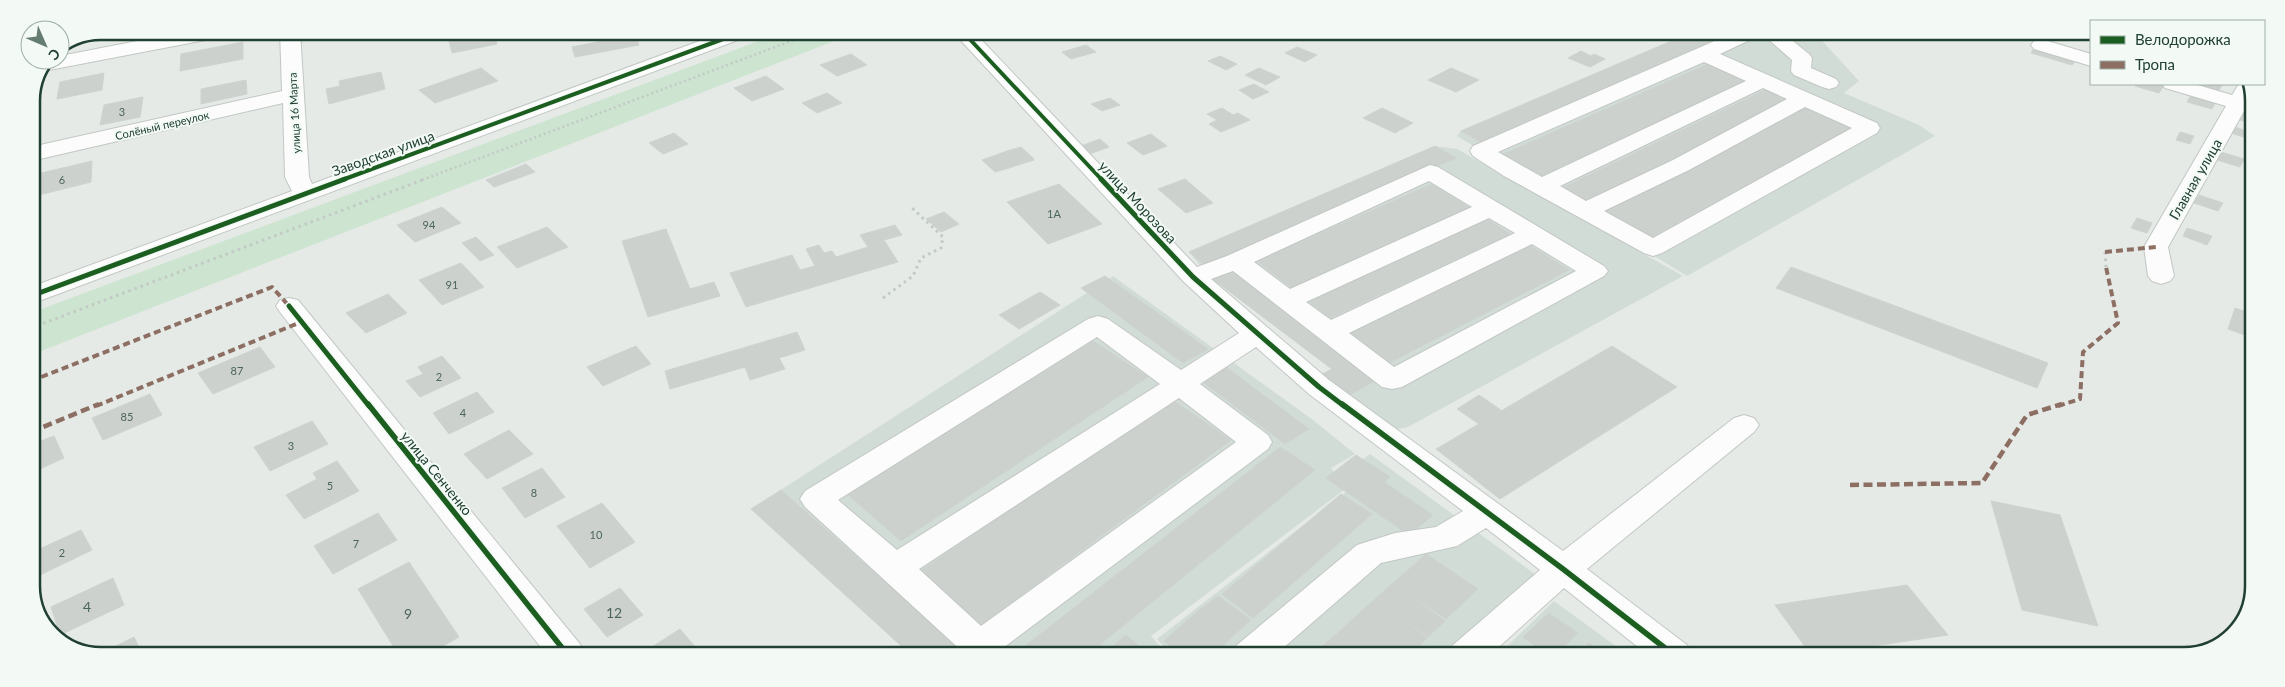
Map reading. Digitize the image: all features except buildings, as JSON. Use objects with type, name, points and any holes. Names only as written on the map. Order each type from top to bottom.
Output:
[{"type":"street","points":[[70,60],[175,40]]},
{"type":"street","name":"улица 16 Марта","points":[[290,40],[297,177],[305,194]]},
{"type":"street","name":"Заводская улица","points":[[40,293],[305,194],[706,40]]},
{"type":"street","name":"улица Морозова","points":[[971,40],[1193,277],[1306,377],[1563,569],[1664,647]]},
{"type":"street","points":[[1703,54],[1869,128],[1653,248],[1512,171],[1481,151],[1734,40]]},
{"type":"street","points":[[1780,40],[1802,58],[1801,71],[1829,82]]},
{"type":"street","points":[[2041,46],[2090,60]]},
{"type":"street","points":[[1542,186],[1762,80]]},
{"type":"street","points":[[2179,85],[2244,94]]},
{"type":"street","name":"Главная улица","points":[[2161,276],[2156,247],[2244,94]]},
{"type":"street","name":"Солёный переулок","points":[[40,152],[292,95]]},
{"type":"street","points":[[1586,210],[1681,165],[1804,99]]},
{"type":"street","points":[[1193,277],[1236,261],[1430,172],[1595,271],[1392,380],[1236,261]]},
{"type":"street","points":[[1288,300],[1491,208]]},
{"type":"street","points":[[1330,332],[1533,234]]},
{"type":"street","name":"улица Сенченко","points":[[289,306],[561,647]]},
{"type":"street","points":[[1098,325],[1180,384],[1257,442],[980,646],[816,499],[1098,325]]},
{"type":"street","points":[[895,568],[1257,334]]},
{"type":"street","points":[[1475,647],[1563,569],[1744,425]]},
{"type":"street","points":[[1259,647],[1369,554],[1395,546],[1445,537],[1486,513]]},
{"type":"path","points":[[40,325],[794,40]]},
{"type":"path","points":[[882,298],[913,276],[921,258],[941,248],[943,237],[910,206]]},
{"type":"path","points":[[2105,252],[2106,267]]},
{"type":"shaded area","points":[[1674,40],[1821,40],[1859,81],[1844,93],[1919,125],[1935,136],[1687,276],[1457,136],[1461,131]]},
{"type":"shaded area","points":[[1435,146],[1457,149],[1683,276],[1408,427],[1389,431],[1317,377],[1331,369],[1210,277],[1189,252]]},
{"type":"shaded area","points":[[1113,276],[1313,420],[1355,454],[1331,468],[1345,489],[1151,636],[1161,647],[902,647],[751,509]]},
{"type":"shaded area","points":[[1370,454],[1554,588],[1496,647],[1164,647],[1157,639],[1351,488],[1344,474]]},
{"type":"shaded area","points":[[1554,601],[1617,647],[1506,647]]},
{"type":"green space","points":[[762,40],[837,40],[40,351],[40,310]]},
{"type":"marked path","points":[[2105,252],[2156,247]]},
{"type":"marked path","points":[[1850,485],[1982,483],[2027,415],[2080,399],[2083,352],[2118,323],[2106,267]]},
{"type":"marked path","points":[[40,377],[272,287],[289,306]]},
{"type":"marked path","points":[[40,428],[301,322]]},
{"type":"cycle path","points":[[40,293],[720,40]]},
{"type":"cycle path","points":[[971,40],[1193,277],[1257,334],[1319,387],[1563,569],[1664,647]]},
{"type":"cycle path","points":[[289,306],[561,647]]}]
